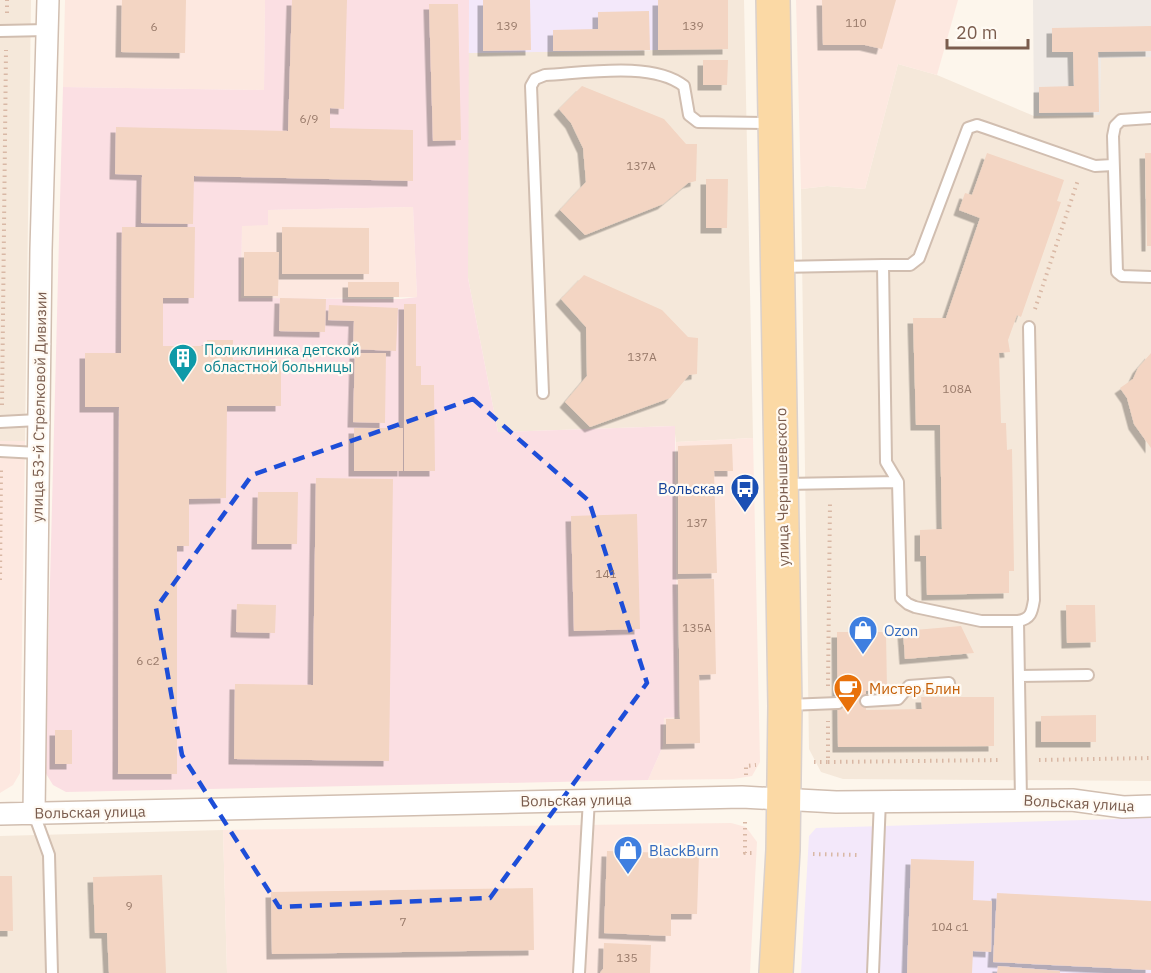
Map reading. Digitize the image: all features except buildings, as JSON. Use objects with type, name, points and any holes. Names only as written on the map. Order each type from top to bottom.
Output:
[{"type":"main road","name":"улица Чернышевского","points":[[773,0],[777,124],[785,705],[784,798],[776,973]]},
{"type":"street","name":"улица 53-й Стрелковой Дивизии","points":[[34,814],[38,420],[48,0]]},
{"type":"street","name":"Вольская улица","points":[[0,814],[589,800],[784,798],[836,802],[1072,800],[1123,807],[1151,806]]},
{"type":"lane","points":[[3,31],[47,30]]},
{"type":"lane","points":[[543,393],[531,86],[535,80],[545,75],[645,72],[675,79],[684,86],[689,115],[698,122],[777,124]]},
{"type":"lane","points":[[1151,118],[1121,120],[1115,126],[1113,165],[1117,272],[1122,276],[1151,277]]},
{"type":"lane","points":[[779,267],[910,265],[919,258],[968,128],[977,125],[1095,166],[1113,165]]},
{"type":"lane","points":[[883,266],[886,462],[898,482],[901,598],[915,607],[981,621],[1025,620],[1032,613],[1034,600],[1029,327]]},
{"type":"lane","points":[[1,422],[38,420]]},
{"type":"lane","points":[[1,451],[38,453]]},
{"type":"lane","points":[[782,484],[898,482]]},
{"type":"lane","points":[[1018,621],[1021,800]]},
{"type":"lane","points":[[1018,676],[1088,675]]},
{"type":"lane","points":[[866,701],[898,699],[909,686],[949,683]]},
{"type":"lane","points":[[785,705],[838,702]]},
{"type":"lane","points":[[579,973],[589,800]]},
{"type":"lane","points":[[873,973],[880,800]]},
{"type":"lane","points":[[34,814],[49,855],[52,973]]},
{"type":"path","points":[[1,422],[3,31],[7,0]]},
{"type":"path","points":[[1029,327],[1084,162]]},
{"type":"path","points":[[0,580],[1,451]]},
{"type":"path","points":[[828,762],[1151,758]]},
{"type":"highlighted area","points":[[473,399],[589,501],[647,683],[490,898],[279,907],[182,755],[156,608],[252,475]]},
{"type":"shaded area","points":[[0,0],[31,0],[25,441],[0,441]]},
{"type":"shaded area","points":[[65,0],[265,0],[264,90],[63,87]]},
{"type":"shaded area","points":[[265,0],[469,0],[468,278],[498,432],[675,426],[678,717],[664,718],[663,746],[648,780],[66,792],[53,785],[45,772],[63,87],[264,90]],"holes":[[[413,207],[417,297],[401,299],[241,298],[242,226],[268,225],[268,210]]]},
{"type":"shaded area","points":[[469,0],[658,0],[658,50],[469,53]]},
{"type":"shaded area","points":[[658,0],[744,0],[753,438],[676,442],[674,426],[498,432],[468,278],[468,53],[658,50]]},
{"type":"shaded area","points":[[796,0],[958,0],[937,75],[898,64],[865,189],[827,186],[801,189]]},
{"type":"shaded area","points":[[1033,0],[1151,0],[1151,57],[1101,58],[1100,115],[1034,116]]},
{"type":"shaded area","points":[[1151,57],[1151,781],[843,779],[821,772],[809,749],[801,189],[827,186],[865,189],[898,64],[937,75],[1034,116],[1099,115],[1101,58]]},
{"type":"shaded area","points":[[413,207],[417,297],[241,299],[242,226],[268,210]]},
{"type":"shaded area","points":[[753,438],[760,762],[752,776],[733,779],[648,780],[663,746],[664,718],[678,716],[676,442]]},
{"type":"shaded area","points":[[0,441],[25,441],[20,773],[13,785],[0,793]]},
{"type":"shaded area","points":[[1151,818],[1151,973],[801,973],[809,836],[816,828]]},
{"type":"shaded area","points":[[731,823],[746,827],[757,842],[750,973],[227,973],[223,830]]},
{"type":"shaded area","points":[[223,830],[227,973],[0,973],[0,836]]},
{"type":"place","name":"Поликлиника детской областной больницы","points":[[183,384]]},
{"type":"place","name":"Вольская","points":[[745,514]]},
{"type":"place","name":"Ozon","points":[[863,656]]},
{"type":"place","name":"Мистер Блин","points":[[848,714]]},
{"type":"place","name":"BlackBurn","points":[[628,876]]}]
